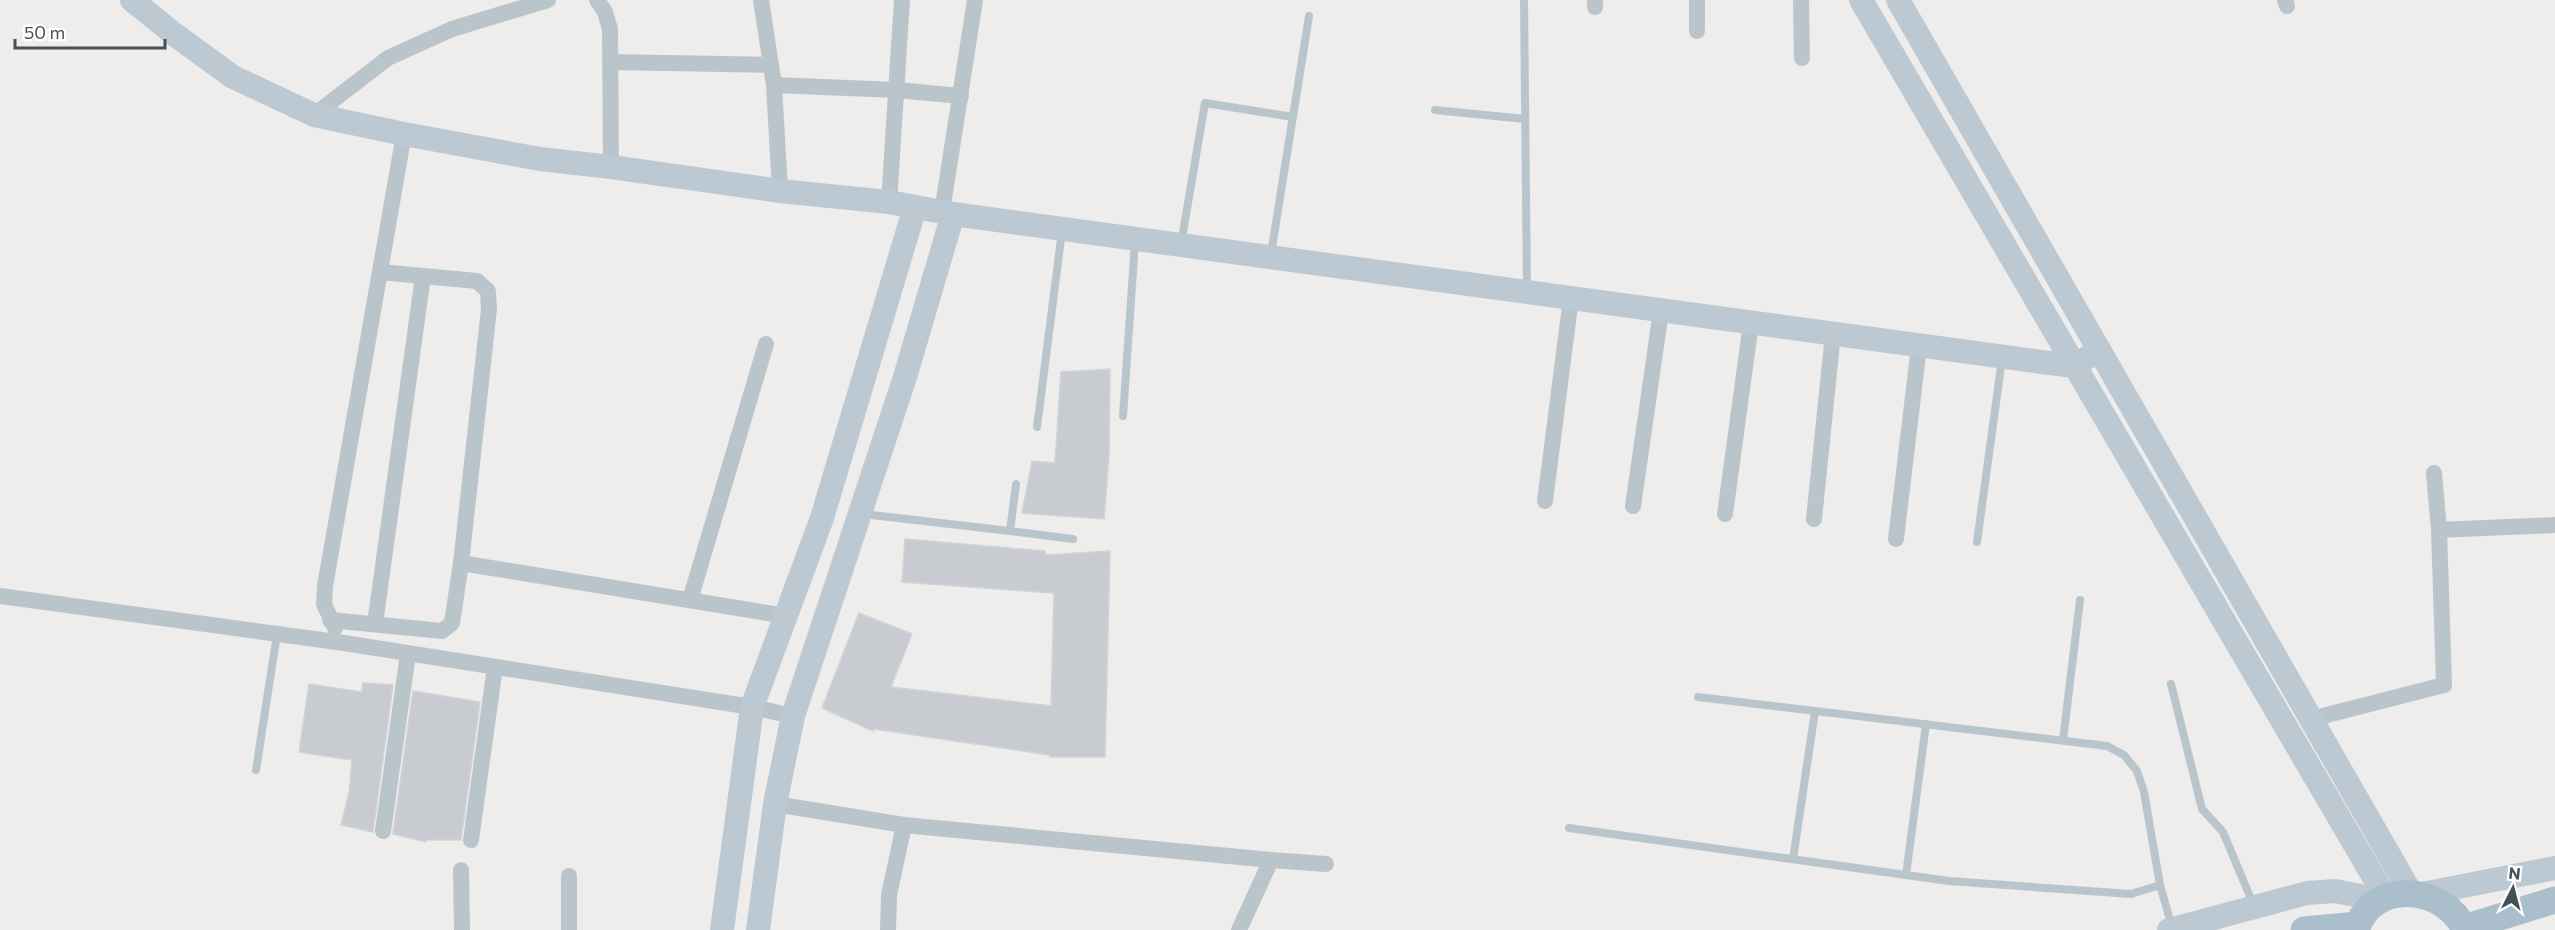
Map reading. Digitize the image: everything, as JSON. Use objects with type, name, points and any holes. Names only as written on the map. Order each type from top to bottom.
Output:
[{"type":"main road","points":[[2320,929],[2357,927],[2368,911],[2400,896],[2447,906],[2457,916],[2464,929],[2555,900]]},
{"type":"street","points":[[132,0],[233,77],[314,115],[404,135],[540,159],[780,191],[890,202],[948,213],[1062,229],[2002,357],[2074,366],[2099,350]]},
{"type":"street","points":[[314,115],[388,58],[452,29],[548,0]]},
{"type":"street","points":[[597,0],[608,21],[612,62],[611,167]]},
{"type":"street","points":[[761,0],[774,85],[780,191]]},
{"type":"street","points":[[890,202],[902,0]]},
{"type":"street","points":[[758,930],[775,804],[793,716],[906,377],[948,213],[961,96],[975,0]]},
{"type":"street","points":[[1697,0],[1697,31]]},
{"type":"street","points":[[1801,0],[1802,58]]},
{"type":"street","points":[[1861,0],[2074,366],[2400,896]]},
{"type":"street","points":[[1898,0],[2311,719],[2400,896]]},
{"type":"street","points":[[612,62],[771,65]]},
{"type":"street","points":[[774,85],[897,90],[961,96]]},
{"type":"street","points":[[344,643],[330,620],[324,604],[325,586],[404,135]]},
{"type":"street","points":[[722,930],[752,707],[822,518],[915,207]]},
{"type":"street","points":[[330,620],[442,631],[452,622],[461,563],[489,309],[488,291],[477,281],[380,272]]},
{"type":"street","points":[[375,624],[423,276]]},
{"type":"street","points":[[1545,501],[1571,298]]},
{"type":"street","points":[[1633,507],[1661,311]]},
{"type":"street","points":[[1725,514],[1751,323]]},
{"type":"street","points":[[1814,519],[1833,334]]},
{"type":"street","points":[[690,600],[766,344]]},
{"type":"street","points":[[1896,539],[1919,346]]},
{"type":"street","points":[[2311,719],[2444,685],[2439,530],[2434,473]]},
{"type":"street","points":[[2439,530],[2555,525]]},
{"type":"street","points":[[461,563],[786,616]]},
{"type":"street","points":[[0,596],[344,643],[752,707],[793,716]]},
{"type":"street","points":[[384,831],[408,654]]},
{"type":"street","points":[[471,840],[495,667]]},
{"type":"street","points":[[775,804],[903,825],[1326,864]]},
{"type":"street","points":[[888,930],[889,895],[903,825]]},
{"type":"street","points":[[1239,930],[1271,860]]},
{"type":"street","points":[[2171,929],[2320,891],[2400,896],[2555,868]]},
{"type":"street","points":[[461,870],[462,930]]},
{"type":"street","points":[[569,876],[569,930]]},
{"type":"lane","points":[[1524,0],[1527,292]]},
{"type":"lane","points":[[1270,257],[1309,16]]},
{"type":"lane","points":[[1181,245],[1205,103],[1293,117]]},
{"type":"lane","points":[[1435,110],[1525,119]]},
{"type":"lane","points":[[1037,427],[1062,229]]},
{"type":"lane","points":[[1123,416],[1135,239]]},
{"type":"lane","points":[[1977,542],[2002,357]]},
{"type":"lane","points":[[1010,531],[1016,484]]},
{"type":"lane","points":[[860,514],[1073,539]]},
{"type":"lane","points":[[2063,740],[2080,600]]},
{"type":"lane","points":[[256,770],[277,634]]},
{"type":"lane","points":[[2171,684],[2202,809],[2223,832],[2254,907]]},
{"type":"lane","points":[[1698,697],[2107,746],[2124,755],[2137,771],[2144,792],[2160,885],[2171,929]]},
{"type":"lane","points":[[1793,859],[1815,711]]},
{"type":"lane","points":[[1906,875],[1926,724]]},
{"type":"lane","points":[[1569,828],[1949,881],[2131,894],[2160,885]]},
{"type":"building","points":[[1110,369],[1109,455],[1104,519],[1022,513],[1032,461],[1055,463],[1061,372]]},
{"type":"building","points":[[905,539],[1045,551],[1045,555],[1110,551],[1105,757],[1050,757],[1050,755],[874,729],[873,731],[822,708],[859,613],[912,634],[891,687],[1051,706],[1054,593],[902,582]]},
{"type":"building","points":[[363,683],[393,685],[373,832],[341,825],[349,793],[352,760],[299,752],[309,684],[362,692]]},
{"type":"building","points":[[413,691],[480,702],[461,840],[426,840],[426,842],[393,834]]}]
